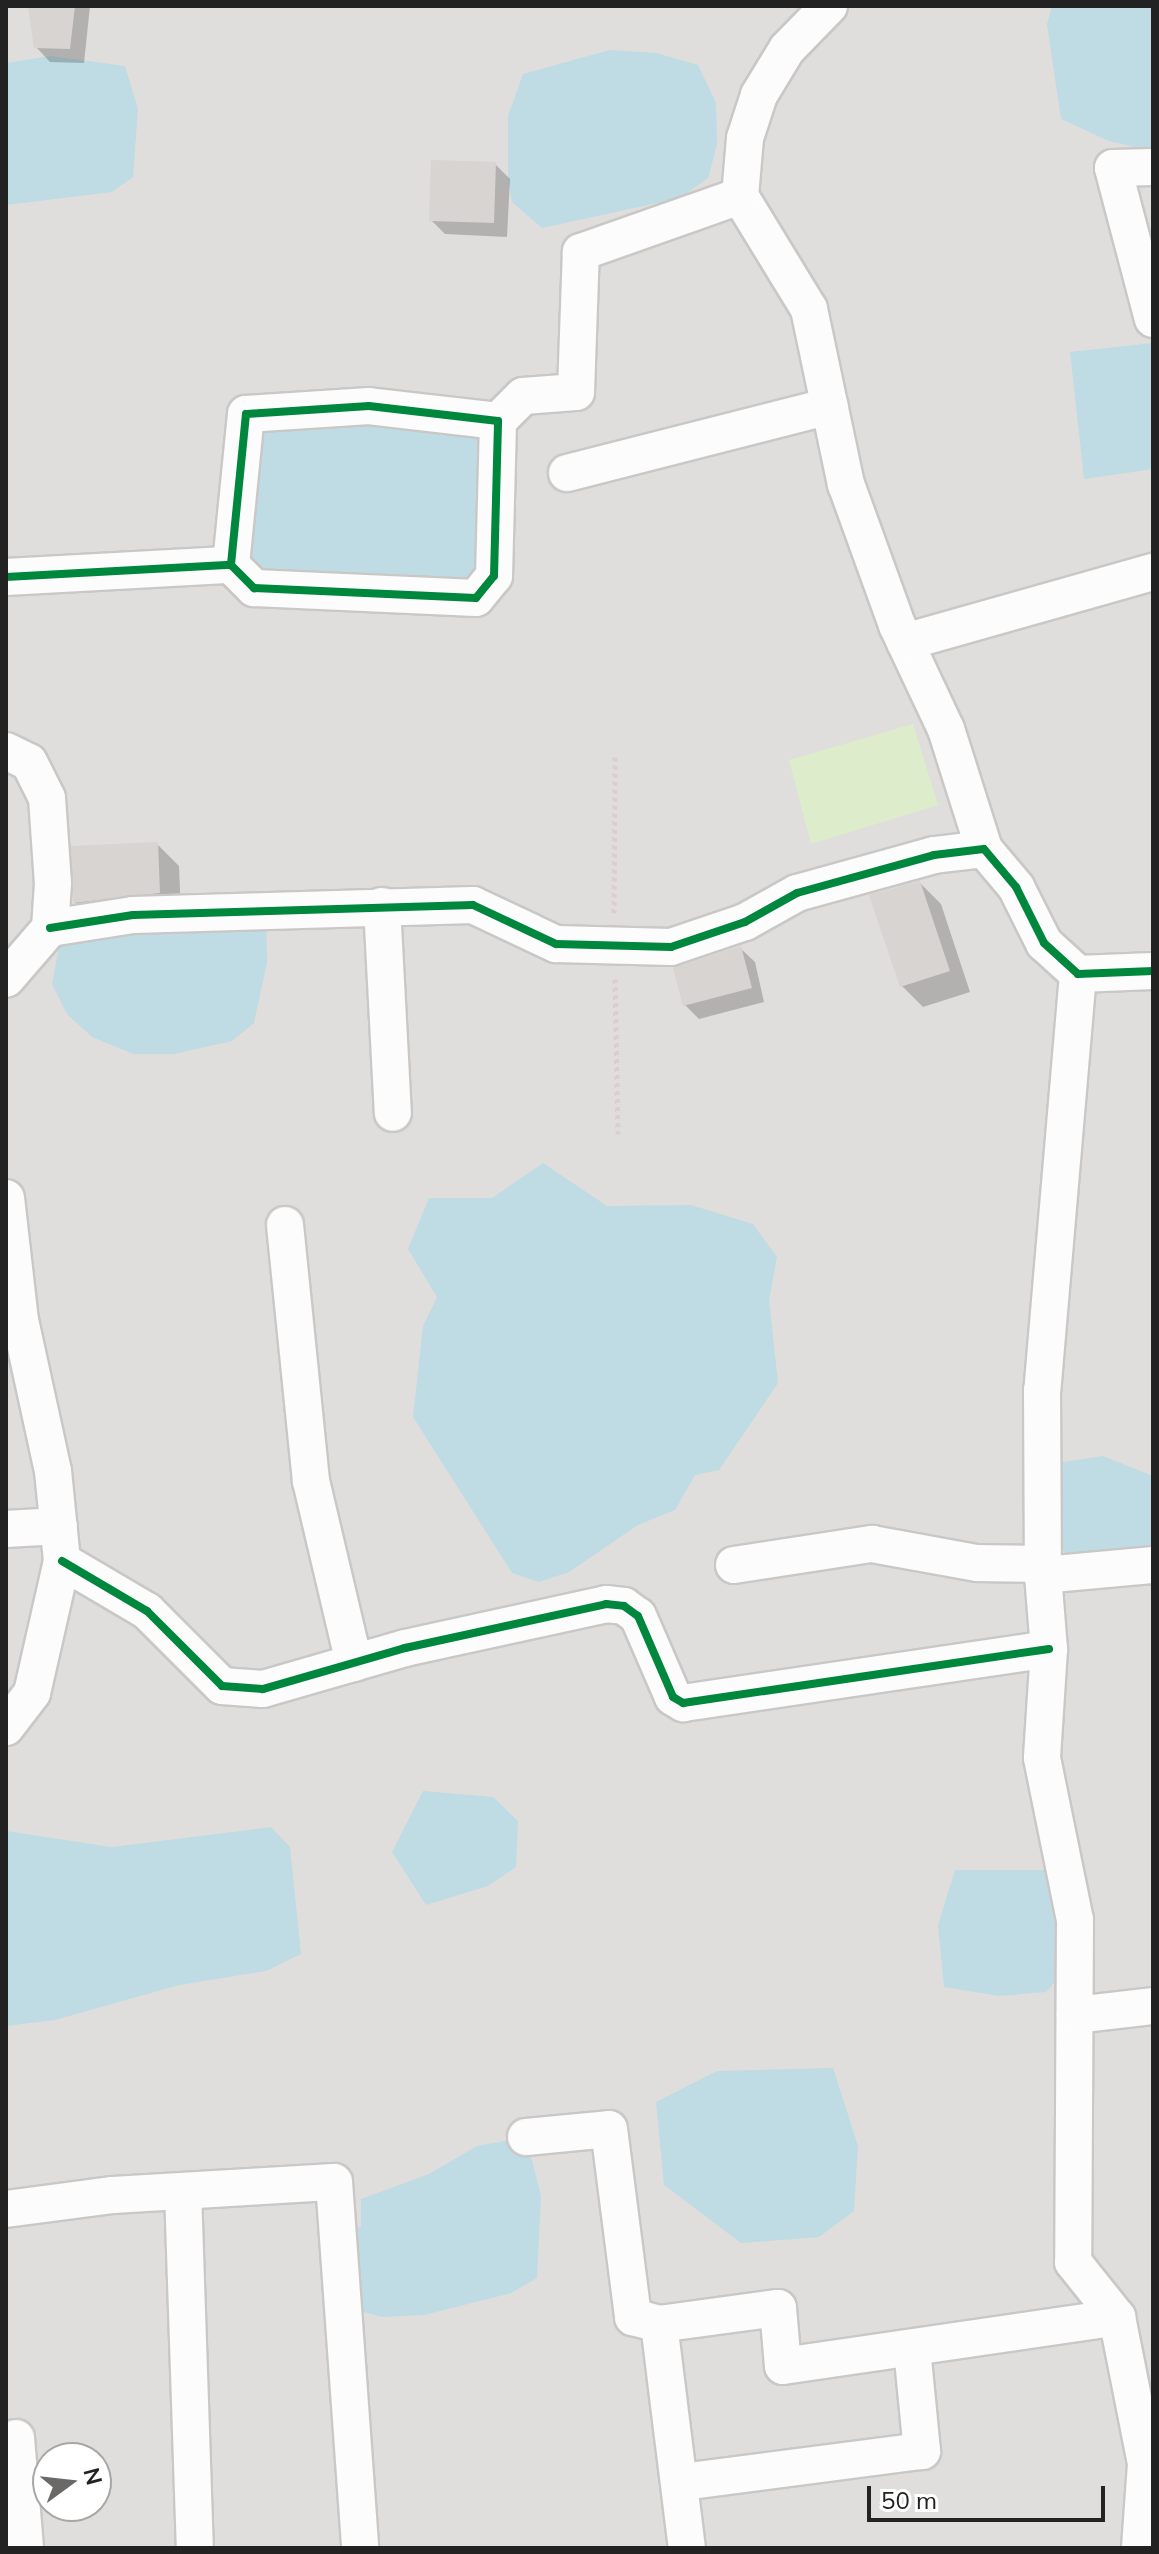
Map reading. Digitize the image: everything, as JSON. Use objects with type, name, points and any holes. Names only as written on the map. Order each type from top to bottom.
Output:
[{"type":"street","points":[[829,6],[787,49],[759,95],[745,138],[740,196],[809,309],[846,484],[905,642],[946,729],[984,849],[1016,887],[1044,943],[1078,974],[1153,971]]},
{"type":"street","points":[[1153,167],[1113,168],[1153,316]]},
{"type":"street","points":[[6,577],[231,565],[254,588],[476,598],[494,576],[498,421],[523,396],[576,392],[581,252],[740,196]]},
{"type":"street","points":[[231,565],[246,414],[369,406],[498,421]]},
{"type":"street","points":[[567,473],[830,406]]},
{"type":"street","points":[[905,642],[1153,572]]},
{"type":"street","points":[[6,751],[29,762],[47,798],[53,883],[50,928],[6,979]]},
{"type":"street","points":[[50,928],[133,915],[256,915],[382,906],[473,905],[556,944],[671,947],[745,922],[797,893],[934,855],[984,849]]},
{"type":"street","points":[[382,906],[393,1113]]},
{"type":"street","points":[[1078,974],[1042,1390],[1043,1570],[1049,1649],[1042,1758],[1075,1920],[1073,2262],[1117,2317],[1146,2464],[1140,2548]]},
{"type":"street","points":[[6,1198],[20,1320],[53,1471],[61,1544],[32,1693],[6,1727]]},
{"type":"street","points":[[285,1225],[311,1481],[354,1663]]},
{"type":"street","points":[[6,1529],[61,1544],[147,1611],[222,1686],[263,1689],[354,1663],[606,1604],[624,1606],[638,1616],[673,1697],[683,1703],[1049,1649]]},
{"type":"street","points":[[734,1565],[872,1544],[977,1563],[1043,1570],[1153,1565]]},
{"type":"street","points":[[1075,2015],[1153,2006]]},
{"type":"street","points":[[526,2137],[609,2129],[633,2317],[659,2324],[778,2308],[783,2366],[1117,2317]]},
{"type":"street","points":[[6,2209],[183,2191],[334,2182],[360,2548]]},
{"type":"street","points":[[183,2191],[195,2548]]},
{"type":"street","points":[[659,2324],[682,2482],[687,2548]]},
{"type":"street","points":[[682,2482],[922,2451],[912,2349]]},
{"type":"street","points":[[16,2438],[25,2548]]},
{"type":"shaded area","points":[[6,6],[1153,6],[1153,2548],[6,2548]]},
{"type":"green space","points":[[913,724],[938,805],[811,844],[789,760]]},
{"type":"water","points":[[1052,6],[1153,6],[1153,151],[1109,141],[1061,119],[1047,24]]},
{"type":"water","points":[[610,50],[656,53],[698,65],[716,103],[717,144],[708,178],[680,198],[542,228],[512,202],[508,179],[508,116],[523,74]]},
{"type":"water","points":[[51,56],[125,66],[138,109],[133,177],[112,192],[6,205],[6,63]]},
{"type":"water","points":[[1153,343],[1153,469],[1084,479],[1070,352]]},
{"type":"water","points":[[266,420],[482,424],[483,513],[472,576],[461,581],[281,580],[248,565]]},
{"type":"water","points":[[266,923],[267,962],[254,1023],[232,1041],[174,1054],[133,1054],[92,1037],[67,1014],[52,984],[62,932]]},
{"type":"water","points":[[543,1163],[607,1206],[691,1205],[753,1224],[777,1257],[769,1300],[778,1383],[719,1470],[695,1475],[675,1510],[638,1525],[569,1572],[539,1582],[512,1573],[413,1417],[423,1326],[437,1297],[408,1249],[429,1198],[492,1198]]},
{"type":"water","points":[[1103,1456],[1153,1476],[1153,1554],[1070,1559],[1053,1538],[1058,1463]]},
{"type":"water","points":[[423,1791],[493,1797],[518,1821],[516,1867],[488,1886],[426,1905],[392,1852]]},
{"type":"water","points":[[271,1827],[290,1847],[301,1954],[266,1971],[179,1985],[55,2020],[6,2026],[6,1831],[112,1847]]},
{"type":"water","points":[[955,1870],[1050,1870],[1069,1966],[1046,1992],[999,1996],[944,1987],[938,1925]]},
{"type":"water","points":[[833,2068],[858,2146],[854,2211],[819,2237],[741,2243],[664,2185],[656,2102],[717,2071]]},
{"type":"water","points":[[526,2137],[541,2196],[537,2278],[511,2293],[424,2315],[381,2317],[361,2311],[349,2236],[361,2226],[361,2199],[429,2174],[477,2146]]},
{"type":"building","points":[[28,6],[75,6],[70,49],[34,48]]},
{"type":"building","points":[[431,160],[496,162],[494,223],[429,221]]},
{"type":"building","points":[[158,842],[160,893],[73,903],[71,846]]},
{"type":"building","points":[[920,881],[950,971],[900,987],[869,895]]},
{"type":"building","points":[[741,946],[752,988],[683,1006],[673,968]]},
{"type":"cycle path","points":[[6,577],[231,565],[254,588],[476,598],[494,576],[498,421],[369,406],[246,414],[231,565]]},
{"type":"cycle path","points":[[50,928],[133,915],[473,905],[556,944],[671,947],[745,922],[797,893],[934,855],[984,849],[1016,887],[1044,943],[1078,974],[1153,971]]},
{"type":"cycle path","points":[[62,1561],[147,1611],[222,1686],[263,1689],[405,1648],[606,1604],[624,1606],[638,1616],[673,1697],[683,1703],[1049,1649]]}]
